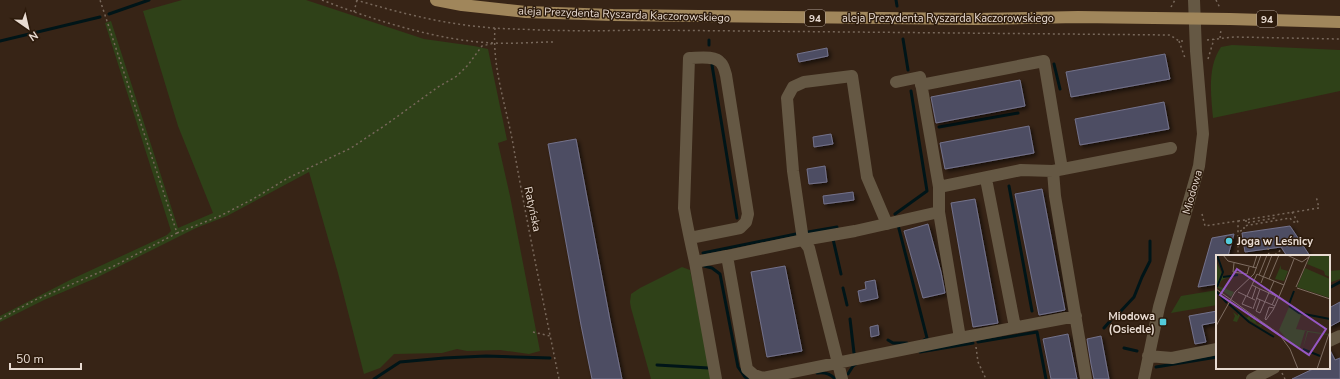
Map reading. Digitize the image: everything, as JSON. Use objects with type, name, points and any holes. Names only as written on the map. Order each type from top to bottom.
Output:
[{"type":"main road","name":"aleja Prezydenta Ryszarda Kaczorowskiego","points":[[436,0],[462,5],[526,12],[613,15],[976,19],[1078,17],[1274,19],[1340,22]]},
{"type":"street","name":"Miodowa","points":[[1144,379],[1159,307],[1199,166],[1203,134],[1194,0]]},
{"type":"street","points":[[690,238],[740,228],[746,222],[748,214],[726,75],[722,63],[717,59],[689,58],[684,208],[716,379]]},
{"type":"street","points":[[921,85],[1044,61],[1058,170],[1055,196],[1086,379]]},
{"type":"street","points":[[842,379],[809,248],[803,240],[786,98],[793,87],[804,82],[852,76],[866,177],[887,224]]},
{"type":"street","points":[[896,82],[920,77],[939,187],[939,212],[965,337]]},
{"type":"street","points":[[939,187],[1021,170],[1058,170],[1171,148]]},
{"type":"street","points":[[986,178],[1015,327]]},
{"type":"street","points":[[695,262],[887,224],[939,212]]},
{"type":"street","points":[[727,256],[747,369],[763,378],[1076,316]]},
{"type":"street","points":[[1330,341],[1340,336]]},
{"type":"street","points":[[1148,356],[1172,358],[1216,349]]},
{"type":"street","points":[[1252,379],[1272,369]]},
{"type":"path","points":[[100,0],[177,233]]},
{"type":"path","points":[[322,0],[354,13],[433,34],[494,43],[555,42]]},
{"type":"path","points":[[354,13],[357,0],[402,13],[430,19],[495,28],[601,31],[638,30],[1170,35]]},
{"type":"path","points":[[1170,10],[1174,0]]},
{"type":"path","points":[[1216,0],[1221,11]]},
{"type":"path","name":"Ratyńska","points":[[495,28],[494,43],[496,64],[529,224],[558,379]]},
{"type":"path","points":[[1220,38],[1340,39]]},
{"type":"path","points":[[1207,63],[1214,39]]},
{"type":"path","points":[[0,319],[35,300],[114,266],[177,233],[220,216],[253,199],[288,178],[350,148],[387,124],[438,87],[457,76],[468,65],[482,46],[494,43]]},
{"type":"path","points":[[1202,214],[1205,226],[1246,220],[1319,208],[1316,196]]},
{"type":"path","points":[[1239,231],[1244,230],[1244,226],[1290,218],[1293,222],[1298,223],[1292,212]]},
{"type":"path","points":[[1246,220],[1246,223],[1275,218],[1276,221]]},
{"type":"path","points":[[1238,221],[1238,255]]},
{"type":"path","points":[[1268,248],[1270,255]]},
{"type":"path","points":[[1277,255],[1283,248]]},
{"type":"path","points":[[533,332],[550,336]]},
{"type":"path","points":[[965,337],[976,347],[978,362],[986,379]]},
{"type":"green space","points":[[182,0],[306,0],[424,39],[488,49],[507,140],[498,143],[510,196],[540,351],[529,354],[500,350],[467,351],[457,349],[442,353],[394,354],[380,368],[364,374],[338,273],[309,172],[227,216],[196,228],[96,278],[44,300],[0,322],[0,316],[72,279],[167,235],[171,231],[105,23],[111,21],[178,228],[213,213],[178,126],[143,11]]},
{"type":"green space","points":[[1232,45],[1340,50],[1340,91],[1213,118],[1211,81],[1214,63],[1221,47]]},
{"type":"green space","points":[[682,267],[690,270],[712,379],[651,379],[631,308],[631,294]]},
{"type":"green space","points":[[1340,270],[1340,279],[1330,283],[1330,271]]},
{"type":"green space","points":[[1216,290],[1216,305],[1171,313],[1181,296]]},
{"type":"building","points":[[827,48],[828,56],[799,62],[797,54]]},
{"type":"building","points":[[1165,54],[1170,79],[1071,97],[1066,72]]},
{"type":"building","points":[[1020,80],[1025,106],[936,123],[931,97]]},
{"type":"building","points":[[1164,102],[1169,129],[1080,145],[1075,119]]},
{"type":"building","points":[[1029,126],[1034,153],[945,169],[940,143]]},
{"type":"building","points":[[831,134],[833,144],[814,147],[813,137]]},
{"type":"building","points":[[576,139],[622,379],[592,379],[581,325],[548,144]]},
{"type":"building","points":[[825,166],[827,182],[809,184],[807,169]]},
{"type":"building","points":[[1042,189],[1065,310],[1039,315],[1015,194]]},
{"type":"building","points":[[853,192],[854,200],[824,204],[823,196]]},
{"type":"building","points":[[975,199],[998,323],[973,327],[951,203]]},
{"type":"building","points":[[928,224],[945,293],[923,298],[904,231]]},
{"type":"building","points":[[1290,226],[1309,255],[1286,255],[1281,247],[1245,252],[1242,233]]},
{"type":"building","points":[[1234,234],[1228,255],[1216,255],[1216,284],[1198,287],[1212,238]]},
{"type":"building","points":[[785,266],[802,351],[767,357],[751,272]]},
{"type":"building","points":[[875,280],[878,298],[860,302],[858,291],[866,289],[865,282]]},
{"type":"building","points":[[1340,302],[1340,321],[1330,326],[1330,307]]},
{"type":"building","points":[[1216,311],[1216,322],[1202,325],[1206,342],[1195,344],[1189,316]]},
{"type":"building","points":[[878,325],[879,335],[871,337],[870,327]]},
{"type":"building","points":[[1068,334],[1077,379],[1051,379],[1043,339]]},
{"type":"building","points":[[1101,336],[1109,379],[1094,379],[1091,364],[1087,339]]},
{"type":"building","points":[[1330,350],[1335,360],[1340,358],[1340,379],[1292,379],[1313,369],[1330,369]]},
{"type":"waterway","points":[[109,14],[149,0]]},
{"type":"waterway","points":[[896,0],[897,6]]},
{"type":"waterway","points":[[0,41],[100,17]]},
{"type":"waterway","points":[[903,39],[908,70]]},
{"type":"waterway","points":[[709,40],[709,45]]},
{"type":"waterway","points":[[1054,64],[1060,89]]},
{"type":"waterway","points":[[712,65],[737,218]]},
{"type":"waterway","points":[[895,214],[927,191],[911,91]]},
{"type":"waterway","points":[[939,127],[1018,113]]},
{"type":"waterway","points":[[1009,186],[1032,311]]},
{"type":"waterway","points":[[898,225],[927,338],[924,340]]},
{"type":"waterway","points":[[808,232],[837,227]]},
{"type":"waterway","points":[[703,253],[796,234]]},
{"type":"waterway","points":[[833,239],[841,274]]},
{"type":"waterway","points":[[1120,312],[1134,297],[1150,261],[1150,241]]},
{"type":"waterway","points":[[704,266],[712,268],[720,274],[738,367],[745,377],[749,379]]},
{"type":"waterway","points":[[1330,287],[1340,282]]},
{"type":"waterway","points":[[843,288],[847,305]]},
{"type":"waterway","points":[[850,319],[854,353]]},
{"type":"waterway","points":[[1104,328],[1111,320]]},
{"type":"waterway","points":[[978,342],[1037,332],[1046,379]]},
{"type":"waterway","points":[[888,340],[893,343],[907,343]]},
{"type":"waterway","points":[[920,352],[973,343]]},
{"type":"waterway","points":[[1124,348],[1137,351]]},
{"type":"waterway","points":[[374,379],[400,362],[486,356],[550,358]]},
{"type":"waterway","points":[[1156,367],[1216,357]]},
{"type":"waterway","points":[[848,374],[856,364]]},
{"type":"waterway","points":[[657,365],[709,368]]},
{"type":"waterway","points":[[817,373],[827,374],[835,379]]},
{"type":"place","name":"Joga w Leśnicy","points":[[1229,241]]},
{"type":"place","name":"Miodowa (Osiedle)","points":[[1163,322]]}]
